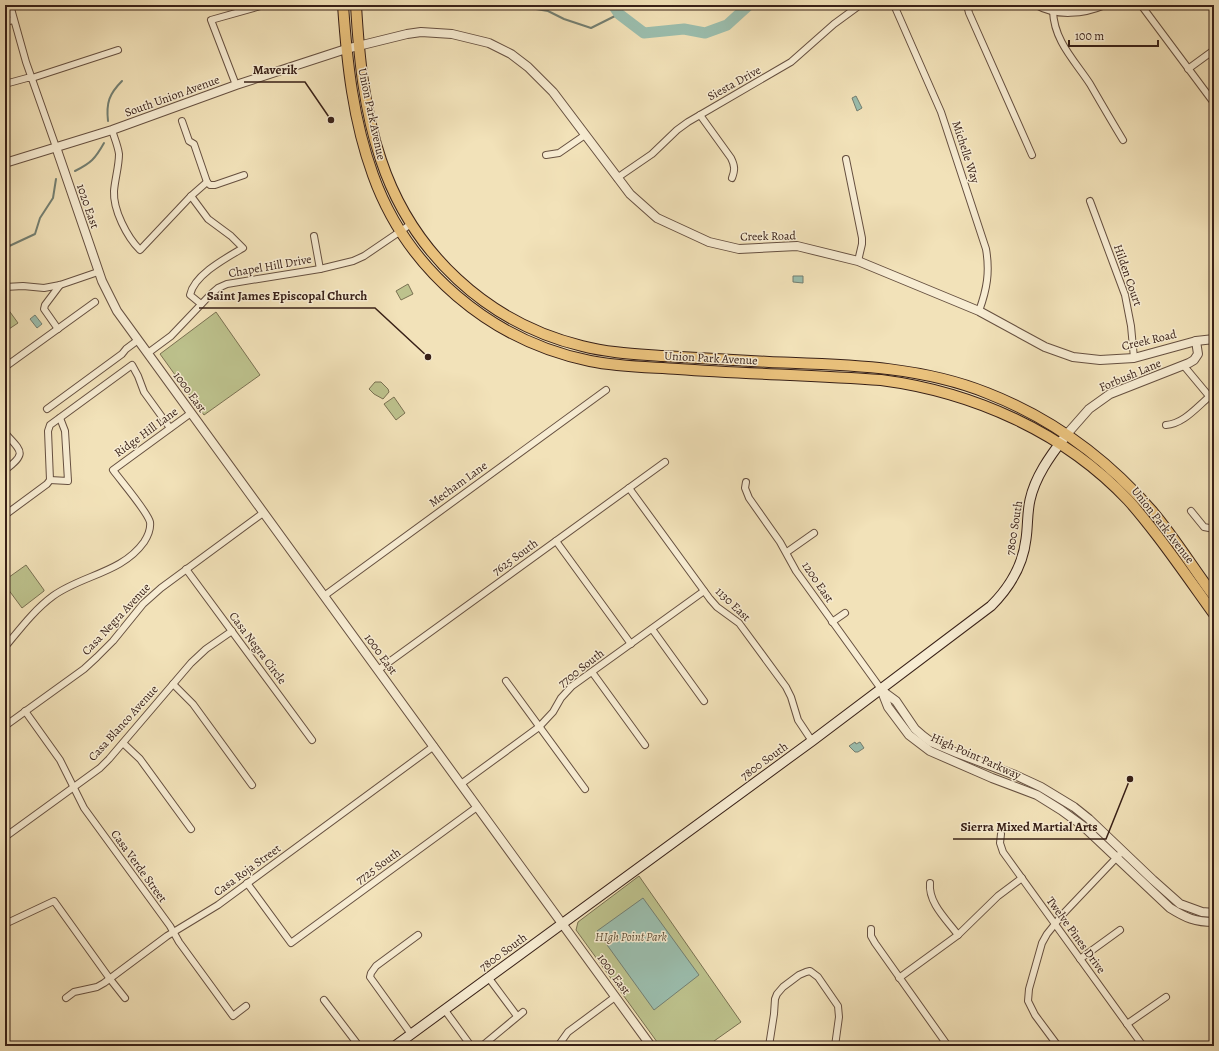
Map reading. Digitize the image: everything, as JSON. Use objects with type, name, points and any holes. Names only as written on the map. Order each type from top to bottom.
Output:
[{"type":"main road","name":"Union Park Avenue","points":[[343,5],[346,49],[354,103],[363,145],[377,187],[400,231],[418,257],[455,295],[474,310],[516,336],[560,354],[591,361],[626,366],[733,373],[868,379],[912,385],[944,392],[986,406],[1022,423],[1059,444],[1100,474],[1129,501],[1177,562],[1214,614]]},
{"type":"main road","name":"Union Park Avenue","points":[[356,5],[359,46],[367,102],[377,147],[390,185],[411,224],[440,262],[476,296],[496,310],[521,324],[562,341],[589,348],[619,352],[731,360],[872,367],[914,372],[949,380],[988,393],[1023,409],[1067,434],[1109,466],[1131,488],[1158,519],[1214,596]]},
{"type":"main road","name":"7800 South","points":[[395,1046],[812,741],[985,611],[997,600],[1018,569],[1023,556],[1029,506],[1034,487],[1042,470],[1067,434]]},
{"type":"main road","points":[[1129,501],[1132,500],[1136,502],[1146,512],[1158,519]]},
{"type":"street","points":[[10,5],[13,20],[56,147]]},
{"type":"street","points":[[236,85],[212,20],[264,5]]},
{"type":"street","name":"Siesta Drive","points":[[617,178],[652,154],[677,130],[785,66],[834,24],[860,5]]},
{"type":"street","name":"Michelle Way","points":[[894,5],[941,112],[986,249],[988,278],[979,311]]},
{"type":"street","points":[[967,5],[969,13],[1032,155]]},
{"type":"street","points":[[1036,5],[1053,11],[1082,12],[1094,10],[1105,5]]},
{"type":"street","points":[[1079,5],[1082,12]]},
{"type":"street","points":[[1141,5],[1214,104]]},
{"type":"street","points":[[1053,11],[1055,26],[1065,50],[1097,95],[1123,140]]},
{"type":"street","points":[[5,22],[13,20]]},
{"type":"street","name":"Creek Road","points":[[359,46],[395,36],[421,32],[452,34],[489,43],[511,54],[528,67],[550,88],[630,194],[650,212],[676,227],[709,242],[739,249],[797,246],[858,261],[979,311],[1044,347],[1073,357],[1100,360],[1134,358],[1196,341],[1214,339]]},
{"type":"street","name":"South Union Avenue","points":[[5,163],[112,130],[236,85],[359,46]]},
{"type":"street","points":[[5,84],[32,78],[118,50]]},
{"type":"street","points":[[1188,69],[1214,50]]},
{"type":"street","points":[[700,115],[731,158],[734,164],[732,178]]},
{"type":"street","points":[[182,121],[189,141],[194,144],[207,182],[210,185],[215,185],[244,175]]},
{"type":"street","points":[[112,130],[119,152],[114,201],[126,233],[140,250],[191,196],[207,182]]},
{"type":"street","points":[[546,155],[559,153],[585,135]]},
{"type":"street","name":"1020 East","points":[[56,147],[98,272]]},
{"type":"street","points":[[846,159],[862,238],[858,261]]},
{"type":"street","points":[[191,196],[208,219],[231,236],[243,248],[198,278],[191,288],[190,295],[201,304]]},
{"type":"street","name":"Hilden Court","points":[[1090,201],[1125,295],[1131,326],[1134,358]]},
{"type":"street","name":"Chapel Hill Drive","points":[[148,353],[171,336],[218,288],[227,284],[320,269],[353,261],[364,256],[411,224]]},
{"type":"street","points":[[314,236],[320,269]]},
{"type":"street","points":[[5,287],[23,286],[44,288],[60,285],[98,272]]},
{"type":"street","name":"1000 East","points":[[98,272],[107,293],[138,340],[651,1046]]},
{"type":"street","points":[[58,329],[44,309],[45,305],[60,285]]},
{"type":"street","points":[[5,367],[96,302]]},
{"type":"street","points":[[46,409],[122,354],[138,340]]},
{"type":"street","name":"Forbush Lane","points":[[1067,434],[1089,409],[1110,394],[1184,366],[1194,360],[1198,354],[1196,341]]},
{"type":"street","points":[[5,515],[47,484],[50,480],[48,431],[50,425],[132,365],[144,392],[170,428]]},
{"type":"street","points":[[1184,366],[1214,402]]},
{"type":"street","name":"Mecham Lane","points":[[324,596],[606,390]]},
{"type":"street","points":[[1166,425],[1180,421],[1209,397]]},
{"type":"street","name":"Ridge Hill Lane","points":[[5,647],[29,618],[54,596],[67,587],[117,566],[140,548],[149,535],[150,523],[146,513],[113,470],[191,413]]},
{"type":"street","points":[[50,480],[68,481],[65,431],[60,418]]},
{"type":"street","points":[[5,433],[19,449],[20,453],[17,461],[5,470]]},
{"type":"street","name":"7625 South","points":[[378,670],[665,462]]},
{"type":"street","name":"1200 East","points":[[746,482],[745,488],[749,498],[786,552],[796,571],[881,689]]},
{"type":"street","name":"1130 East","points":[[629,488],[704,591],[717,607],[739,623],[789,691],[798,720],[812,741]]},
{"type":"street","points":[[1191,511],[1204,527],[1214,529]]},
{"type":"street","name":"Casa Negra Avenue","points":[[5,726],[84,669],[113,641],[143,604],[160,588],[263,513]]},
{"type":"street","points":[[786,552],[814,533]]},
{"type":"street","points":[[556,540],[631,644]]},
{"type":"street","name":"Casa Negra Circle","points":[[186,569],[312,740]]},
{"type":"street","name":"7700 South","points":[[461,784],[539,727],[549,718],[566,691],[704,591]]},
{"type":"street","points":[[832,622],[845,613]]},
{"type":"street","points":[[652,629],[704,701]]},
{"type":"street","name":"Casa Blanco Avenue","points":[[5,837],[100,768],[198,656],[232,631]]},
{"type":"street","points":[[592,672],[645,744]]},
{"type":"street","points":[[506,681],[584,789]]},
{"type":"street","points":[[173,684],[193,704],[252,785]]},
{"type":"street","name":"High Point Parkway","points":[[881,689],[896,701],[915,729],[923,736],[932,742],[957,753],[1015,775],[1041,787],[1079,811],[1180,904],[1202,912],[1214,913]]},
{"type":"street","name":"High Point Parkway","points":[[881,689],[888,707],[909,735],[930,751],[992,778],[1037,795],[1083,826],[1170,908],[1186,918],[1202,922],[1214,922]]},
{"type":"street","name":"Casa Verde Street","points":[[25,711],[60,760],[84,808],[233,1016],[246,1006]]},
{"type":"street","points":[[123,743],[140,759],[191,829]]},
{"type":"street","name":"Casa Roja Street","points":[[66,998],[74,992],[97,987],[110,979],[174,932],[218,905],[434,746]]},
{"type":"street","name":"7725 South","points":[[247,884],[291,943],[477,807]]},
{"type":"street","name":"Twelve Pines Drive","points":[[1001,834],[1000,843],[1003,852],[1143,1046]]},
{"type":"street","points":[[1058,1046],[1031,1008],[1028,995],[1042,943],[1055,923],[1123,851]]},
{"type":"street","points":[[899,978],[958,935],[998,896],[1022,878]]},
{"type":"street","points":[[930,883],[930,890],[933,900],[958,935]]},
{"type":"street","points":[[5,924],[54,901],[125,998]]},
{"type":"street","points":[[871,929],[871,936],[874,943],[947,1046]]},
{"type":"street","points":[[1080,959],[1120,930]]},
{"type":"street","points":[[411,1034],[370,977],[371,972],[376,966],[418,935]]},
{"type":"street","points":[[769,1046],[775,999],[777,994],[783,987],[799,975],[810,971],[818,977],[838,1006],[840,1017],[837,1046]]},
{"type":"street","points":[[488,977],[517,1016]]},
{"type":"street","points":[[558,1046],[568,1032],[615,997]]},
{"type":"street","points":[[1127,1024],[1166,997]]},
{"type":"street","points":[[324,1000],[359,1046]]},
{"type":"street","points":[[444,1009],[471,1046]]},
{"type":"street","points":[[482,1046],[523,1012]]},
{"type":"green space","points":[[408,284],[413,294],[401,300],[396,291]]},
{"type":"green space","points":[[5,305],[18,323],[6,331],[5,330]]},
{"type":"green space","points":[[216,312],[260,375],[204,415],[160,354]]},
{"type":"green space","points":[[375,382],[381,382],[388,389],[389,392],[383,399],[369,389]]},
{"type":"green space","points":[[394,397],[405,413],[396,420],[384,404]]},
{"type":"green space","points":[[26,565],[44,591],[22,608],[5,585],[5,580]]},
{"type":"green space","name":"HIgh Point Park","points":[[639,876],[741,1022],[707,1046],[660,1046],[576,930],[578,922]]},
{"type":"shaded area","points":[[856,96],[862,108],[857,111],[852,98]]},
{"type":"shaded area","points":[[793,276],[803,276],[803,283],[793,282]]},
{"type":"shaded area","points":[[35,315],[42,324],[37,328],[30,319]]},
{"type":"shaded area","points":[[855,742],[856,744],[860,742],[864,748],[858,752],[855,752],[849,746]]},
{"type":"shaded area","points":[[643,898],[699,975],[654,1010],[597,931]]},
{"type":"waterway","points":[[512,5],[548,11],[564,19],[591,28],[619,14]]},
{"type":"waterway","points":[[613,5],[619,14],[644,33],[684,29],[705,33],[727,25],[749,5]]},
{"type":"waterway","points":[[108,121],[109,99],[114,90],[122,81]]},
{"type":"waterway","points":[[75,171],[85,166],[92,160],[104,143]]},
{"type":"waterway","points":[[5,248],[35,234],[40,218],[53,198],[56,179]]},
{"type":"place","name":"Maverik","points":[[331,120]]},
{"type":"place","name":"Saint James Episcopal Church","points":[[428,357]]},
{"type":"place","name":"Sierra Mixed Martial Arts","points":[[1130,779]]}]
